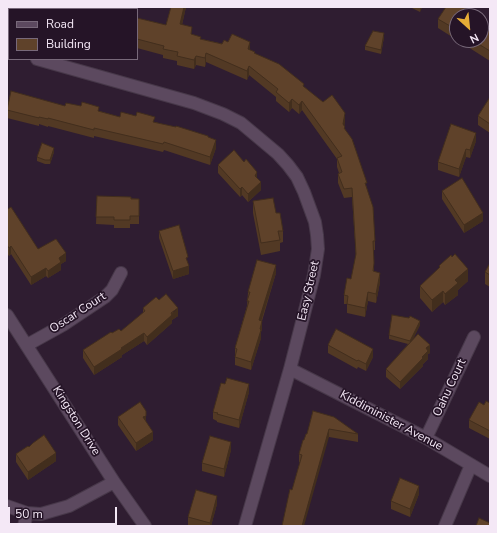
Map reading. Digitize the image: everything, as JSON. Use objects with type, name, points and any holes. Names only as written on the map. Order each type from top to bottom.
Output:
[{"type":"street","name":"Easy Street","points":[[41,60],[187,100],[223,114],[241,123],[288,165],[297,178],[310,207],[317,235],[318,249],[314,275],[290,369],[246,526]]},
{"type":"street","name":"Oscar Court","points":[[27,344],[63,325],[100,301],[112,290],[121,274]]},
{"type":"street","name":"Kingston Drive","points":[[7,315],[114,482],[145,526]]},
{"type":"street","name":"Oahu Court","points":[[426,438],[474,337]]},
{"type":"street","name":"Kiddiminister Avenue","points":[[290,369],[426,438],[490,476]]},
{"type":"street","points":[[444,526],[471,465]]},
{"type":"street","points":[[7,506],[27,513],[41,514],[55,511],[87,498],[114,482]]},
{"type":"street","points":[[24,526],[27,513]]},
{"type":"building","points":[[92,7],[96,8],[9,8]]},
{"type":"building","points":[[171,7],[184,7],[180,24],[192,27],[191,34],[201,37],[200,39],[222,44],[224,40],[228,42],[232,34],[250,42],[248,49],[279,64],[304,84],[303,86],[323,102],[332,95],[345,113],[343,124],[345,127],[344,128],[352,139],[367,183],[365,183],[373,207],[375,241],[373,241],[373,271],[380,273],[376,294],[368,292],[365,308],[347,304],[348,296],[344,295],[347,278],[351,279],[356,254],[352,188],[344,189],[338,174],[342,172],[337,158],[342,156],[302,101],[299,105],[292,99],[289,103],[276,92],[278,89],[249,66],[247,71],[206,53],[205,58],[196,56],[194,60],[177,56],[178,52],[163,49],[164,46],[138,39],[138,18],[166,25]]},
{"type":"building","points":[[446,7],[465,8],[449,8],[449,25],[438,19]]},
{"type":"building","points":[[373,31],[384,33],[381,50],[365,46]]},
{"type":"building","points":[[489,31],[490,32],[490,51],[485,48],[489,48]]},
{"type":"building","points":[[11,91],[65,106],[66,103],[81,106],[82,102],[99,107],[98,111],[120,117],[121,112],[136,116],[137,112],[155,117],[153,122],[176,126],[216,140],[210,157],[164,142],[163,144],[94,128],[94,130],[48,118],[39,118],[7,110]]},
{"type":"building","points":[[490,97],[490,124],[478,116]]},
{"type":"building","points":[[451,124],[476,133],[470,150],[466,149],[459,169],[438,162]]},
{"type":"building","points":[[42,143],[54,148],[50,160],[37,157]]},
{"type":"building","points":[[234,150],[244,162],[246,159],[257,172],[255,176],[261,182],[248,194],[242,187],[240,189],[218,165]]},
{"type":"building","points":[[462,178],[483,213],[464,225],[442,191]]},
{"type":"building","points":[[97,196],[131,197],[131,199],[139,199],[139,216],[130,216],[130,220],[114,220],[114,217],[96,217]]},
{"type":"building","points":[[273,198],[276,213],[280,213],[283,231],[278,231],[280,240],[261,243],[253,201]]},
{"type":"building","points":[[7,207],[8,209],[11,207],[38,249],[56,239],[66,253],[59,258],[61,262],[48,271],[46,268],[31,277],[11,246],[9,248],[7,245]]},
{"type":"building","points":[[179,225],[189,266],[173,271],[159,231]]},
{"type":"building","points":[[455,254],[468,269],[455,280],[458,283],[445,294],[443,291],[432,300],[420,286],[440,267],[439,266],[441,264],[451,255],[452,257]]},
{"type":"building","points":[[257,260],[276,265],[259,320],[262,321],[261,330],[251,362],[235,357],[237,349],[235,348],[249,301],[247,301],[250,292],[248,292]]},
{"type":"building","points":[[490,263],[490,275],[485,272]]},
{"type":"building","points":[[166,294],[178,308],[171,313],[172,315],[147,337],[144,333],[94,367],[83,350],[111,332],[112,333],[119,329],[121,331],[145,311],[143,308],[156,297],[159,300]]},
{"type":"building","points":[[392,315],[409,318],[410,316],[420,321],[410,341],[389,335]]},
{"type":"building","points":[[336,329],[373,349],[366,364],[358,360],[357,361],[328,345]]},
{"type":"building","points":[[418,334],[430,345],[426,348],[428,351],[400,382],[386,369]]},
{"type":"building","points":[[227,378],[249,384],[239,420],[213,412],[221,383],[225,384]]},
{"type":"building","points":[[486,401],[490,403],[490,431],[469,420],[479,402],[484,405]]},
{"type":"building","points":[[140,402],[146,411],[146,416],[143,417],[153,432],[136,443],[118,417]]},
{"type":"building","points":[[313,411],[334,417],[358,434],[329,429],[302,526],[282,526],[290,489],[292,490],[302,455],[299,454],[303,440],[307,434]]},
{"type":"building","points":[[44,435],[56,453],[28,472],[16,454],[28,446],[29,447]]},
{"type":"building","points":[[210,436],[231,442],[224,469],[202,463]]},
{"type":"building","points":[[400,478],[419,486],[410,509],[391,501]]},
{"type":"building","points":[[196,490],[217,496],[210,523],[188,517]]},
{"type":"building","points":[[479,518],[490,523],[490,526],[476,526]]}]
